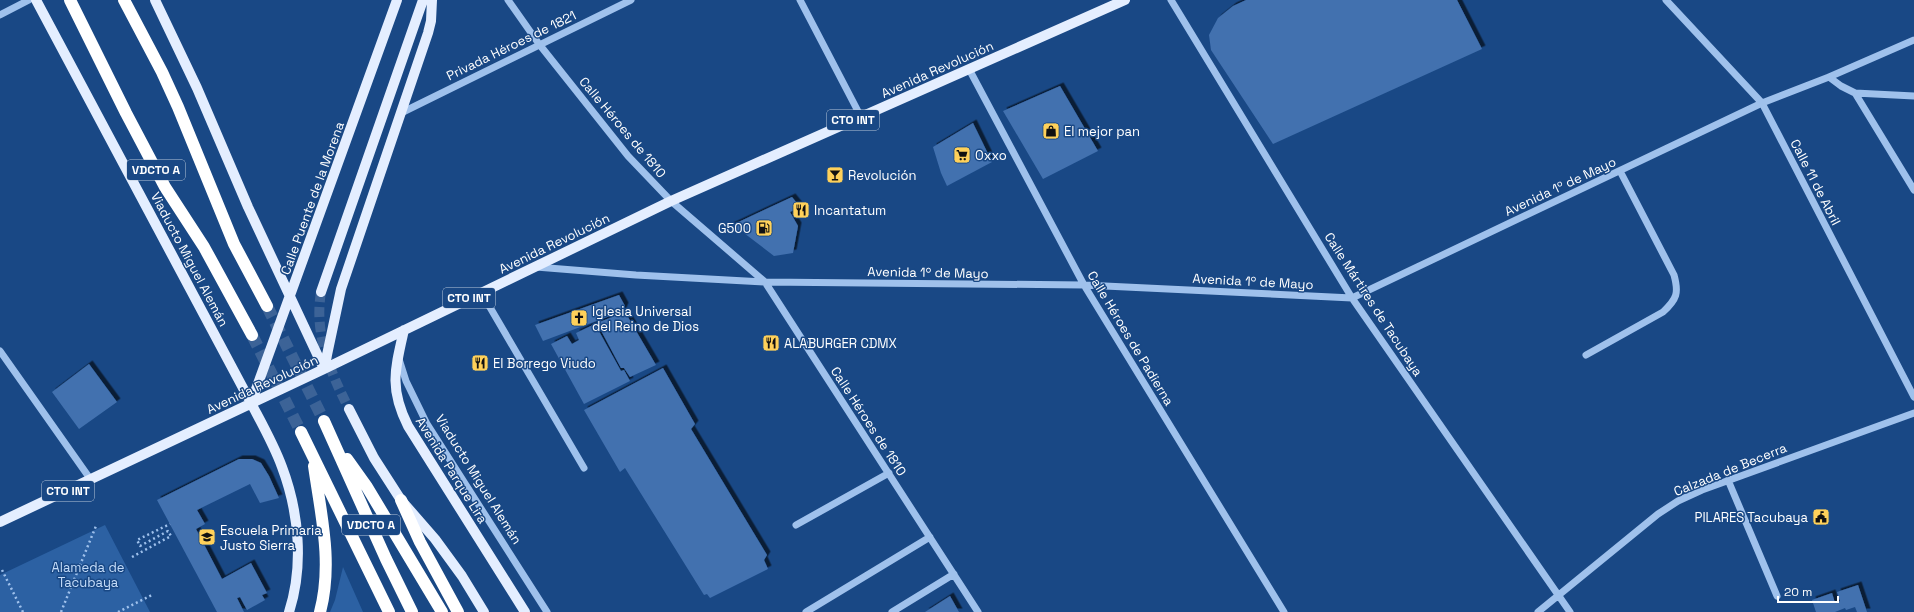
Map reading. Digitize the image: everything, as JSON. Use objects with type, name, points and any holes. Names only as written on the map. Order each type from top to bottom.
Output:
[{"type":"highway","name":"Viaducto Miguel Alemán","points":[[70,0],[126,113],[165,187],[204,247],[252,335]]},
{"type":"highway","name":"VDCTO A","points":[[124,0],[162,72],[178,107],[234,244],[267,306]]},
{"type":"highway","name":"VDCTO A","points":[[324,421],[386,559],[412,612]]},
{"type":"highway","name":"VDCTO A","points":[[301,432],[389,612]]},
{"type":"highway","points":[[332,436],[367,487],[442,612]]},
{"type":"highway","points":[[313,455],[327,554],[320,612]]},
{"type":"highway","points":[[401,500],[420,542],[458,612]]},
{"type":"main road","name":"Viaducto Miguel Alemán","points":[[36,0],[251,403]]},
{"type":"main road","points":[[155,0],[197,88],[248,207],[290,286]]},
{"type":"main road","name":"Calle Puente de la Morena","points":[[251,403],[290,296],[290,286],[397,0]]},
{"type":"main road","points":[[321,292],[423,0]]},
{"type":"main road","points":[[324,369],[341,289],[428,33],[432,0]]},
{"type":"main road","name":"Avenida Revolución","points":[[0,522],[341,361],[534,266],[671,201],[1125,0]]},
{"type":"main road","points":[[290,296],[324,369]]},
{"type":"main road","name":"Avenida Parque Lira","points":[[404,330],[395,371],[395,385],[401,413],[525,612]]},
{"type":"main road","points":[[251,403],[282,467],[290,491],[295,518],[298,546],[297,567],[295,588],[289,612]]},
{"type":"main road","points":[[349,409],[374,458],[401,500],[435,539],[462,576],[484,612]]},
{"type":"street","points":[[0,15],[29,0]]},
{"type":"street","name":"Calle Héroes de 1810","points":[[508,0],[539,44],[628,156],[671,201],[765,282],[978,612]]},
{"type":"street","name":"Privada Héroes de 1821","points":[[401,113],[631,0]]},
{"type":"street","points":[[800,0],[861,117]]},
{"type":"street","name":"Calle Mártires de Tacubaya","points":[[1171,0],[1352,298],[1559,594],[1570,612]]},
{"type":"street","name":"Calle 11 de Abril","points":[[1666,0],[1762,103],[1914,397]]},
{"type":"street","name":"Avenida 1º de Mayo","points":[[534,266],[765,282],[1084,285],[1352,298],[1762,103],[1829,78],[1914,40]]},
{"type":"street","name":"Calle Héroes de Padierna","points":[[969,69],[1084,285],[1284,612]]},
{"type":"street","points":[[1829,78],[1855,93],[1914,96]]},
{"type":"street","points":[[1855,93],[1914,190]]},
{"type":"street","points":[[1586,355],[1663,312],[1674,302],[1678,289],[1674,275],[1620,171]]},
{"type":"street","points":[[482,292],[584,468]]},
{"type":"street","points":[[0,351],[91,480]]},
{"type":"street","name":"Viaducto Miguel Alemán","points":[[398,356],[406,381],[428,424],[547,612]]},
{"type":"street","name":"Calzada de Becerra","points":[[1538,612],[1658,514],[1678,501],[1728,480],[1914,413]]},
{"type":"street","points":[[796,525],[889,473]]},
{"type":"street","points":[[1728,480],[1777,596]]},
{"type":"street","points":[[806,612],[930,537]]},
{"type":"street","points":[[892,612],[954,574]]},
{"type":"path","points":[[132,557],[171,536],[168,531],[140,546],[137,540],[170,524]]},
{"type":"path","points":[[61,612],[96,526]]},
{"type":"path","points":[[2,570],[23,612]]},
{"type":"path","points":[[118,612],[152,595]]},
{"type":"green space","name":"Alameda de Tacubaya","points":[[105,525],[150,612],[0,612],[0,575]]},
{"type":"green space","points":[[343,567],[363,612],[330,612],[335,600]]},
{"type":"building","points":[[1246,0],[1457,0],[1482,49],[1273,144],[1211,50],[1209,35],[1218,18],[1233,6]]},
{"type":"building","name":"El mejor pan","points":[[1060,86],[1098,151],[1043,179],[1003,111]]},
{"type":"building","name":"Oxxo","points":[[973,123],[992,162],[947,186],[941,173],[933,147]]},
{"type":"building","name":"G500","points":[[792,197],[800,207],[790,212],[798,226],[793,253],[774,256],[740,230],[735,232],[730,226]]},
{"type":"building","points":[[619,295],[625,306],[623,311],[543,341],[535,325]]},
{"type":"building","points":[[625,312],[656,365],[630,377],[624,368],[621,368],[597,323]]},
{"type":"building","points":[[595,324],[621,371],[624,370],[630,381],[584,404],[551,344],[567,336],[572,344],[579,340],[576,333]]},
{"type":"building","points":[[89,364],[117,402],[79,429],[52,392]]},
{"type":"building","points":[[663,368],[695,424],[691,429],[767,555],[764,560],[768,569],[710,598],[707,594],[704,595],[625,468],[620,472],[584,410]]},
{"type":"building","points":[[239,459],[252,459],[261,463],[279,498],[260,503],[250,484],[197,510],[205,524],[196,529],[222,579],[251,563],[267,593],[262,595],[265,600],[247,610],[240,597],[237,598],[244,612],[217,612],[157,500]]},
{"type":"building","points":[[1858,585],[1867,612],[1857,612],[1855,607],[1846,610],[1845,608],[1835,612],[1816,612],[1812,600],[1832,593],[1835,603],[1840,601],[1837,592]]},
{"type":"building","points":[[950,596],[959,612],[925,612]]},
{"type":"tunnel","points":[[321,292],[319,308],[325,352],[330,367],[349,409]]},
{"type":"tunnel","points":[[267,306],[324,421]]},
{"type":"tunnel","points":[[252,335],[301,432]]},
{"type":"place","name":"El mejor pan","points":[[1051,131]]},
{"type":"place","name":"Oxxo","points":[[962,155]]},
{"type":"place","name":"Revolución","points":[[835,175]]},
{"type":"place","name":"Incantatum","points":[[801,210]]},
{"type":"place","name":"G500","points":[[764,228]]},
{"type":"place","name":"Iglesia Universal del Reino de Dios","points":[[579,318]]},
{"type":"place","name":"ALABURGER CDMX","points":[[771,343]]},
{"type":"place","name":"El Borrego Viudo","points":[[480,363]]},
{"type":"place","name":"PILARES Tacubaya","points":[[1821,517]]},
{"type":"place","name":"Escuela Primaria Justo Sierra","points":[[207,537]]}]
